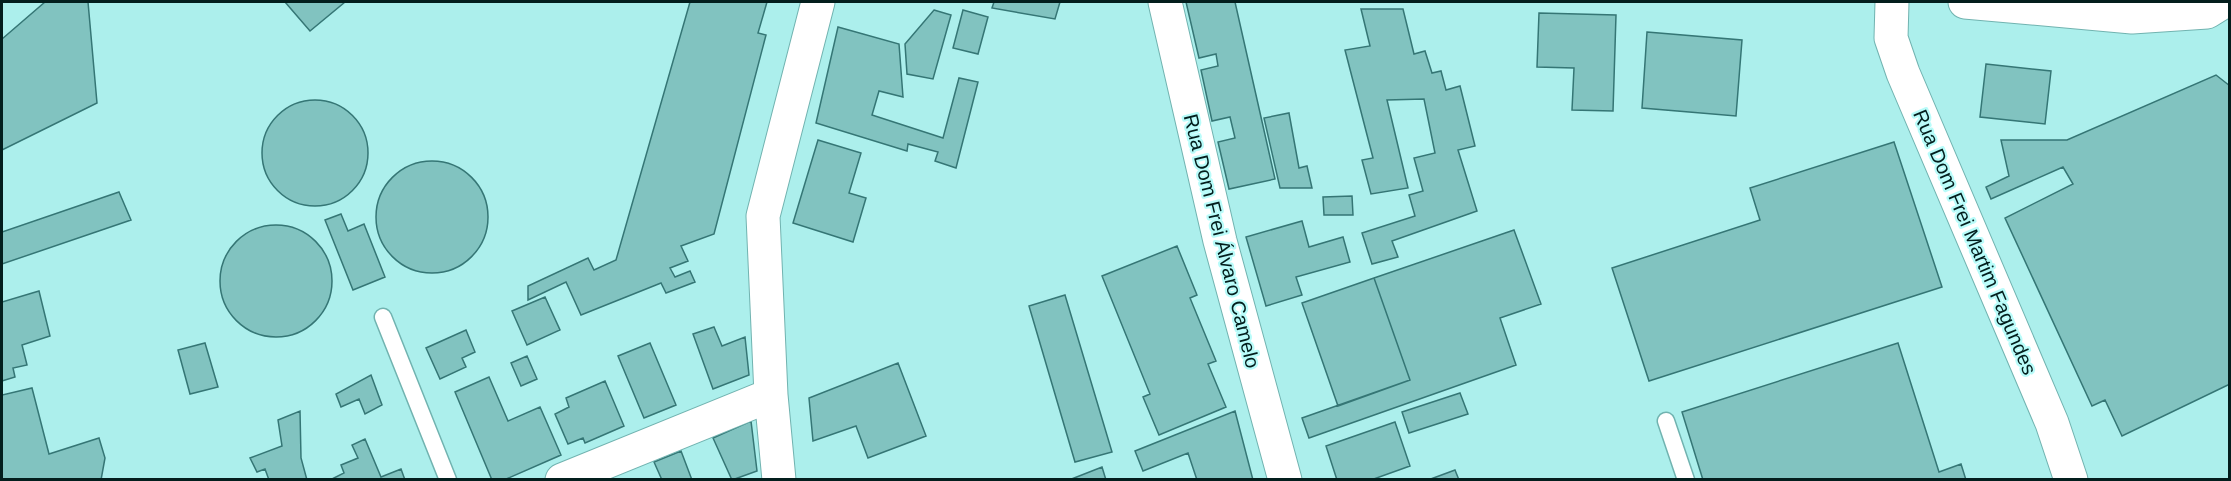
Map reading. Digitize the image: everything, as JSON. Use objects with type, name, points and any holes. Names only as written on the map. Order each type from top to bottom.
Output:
[{"type":"street","points":[[779,480],[771,395],[763,216],[818,2]]},
{"type":"street","name":"Rua Dom Frei Álvaro Camelo","points":[[1165,2],[1220,242],[1285,480]]},
{"type":"street","name":"Rua Dom Frei Martim Fagundes","points":[[1893,2],[1891,38],[1903,74],[2052,423],[2072,480]]},
{"type":"street","points":[[1965,2],[2132,17],[2207,12],[2223,2]]},
{"type":"street","points":[[562,480],[771,395]]},
{"type":"lane","points":[[383,317],[448,480]]},
{"type":"lane","points":[[1666,421],[1686,480]]},
{"type":"building","points":[[45,2],[88,2],[97,103],[2,150],[2,39]]},
{"type":"building","points":[[285,2],[345,2],[310,31]]},
{"type":"building","points":[[690,2],[767,2],[758,33],[766,35],[714,234],[681,246],[688,261],[670,268],[675,277],[690,271],[695,282],[666,293],[661,283],[581,315],[566,282],[528,300],[528,286],[588,258],[594,270],[616,260]]},
{"type":"building","points":[[994,2],[1060,2],[1055,19],[992,8]]},
{"type":"building","points":[[1186,2],[1235,2],[1275,179],[1229,189],[1218,142],[1235,138],[1230,117],[1212,121],[1201,70],[1218,66],[1216,54],[1199,58]]},
{"type":"building","points":[[1361,9],[1403,9],[1414,54],[1425,51],[1432,73],[1441,71],[1446,90],[1460,86],[1475,146],[1458,150],[1477,211],[1392,241],[1398,257],[1372,264],[1362,233],[1415,216],[1409,195],[1423,191],[1414,158],[1435,153],[1424,99],[1387,100],[1408,188],[1371,194],[1362,160],[1373,158],[1345,50],[1370,46]]},
{"type":"building","points":[[934,10],[951,15],[933,79],[907,74],[905,44]]},
{"type":"building","points":[[963,10],[988,17],[978,54],[953,48]]},
{"type":"building","points":[[1539,13],[1616,15],[1613,111],[1572,110],[1574,68],[1537,67]]},
{"type":"building","points":[[838,27],[899,44],[903,97],[879,91],[872,115],[943,138],[959,78],[978,82],[956,168],[935,161],[938,152],[908,144],[907,151],[816,123]]},
{"type":"building","points":[[1647,32],[1742,40],[1736,116],[1642,108]]},
{"type":"building","points":[[1986,64],[2051,71],[2045,124],[1980,117]]},
{"type":"building","points":[[2216,75],[2230,86],[2230,384],[2122,436],[2105,400],[2092,406],[2005,218],[2073,184],[2063,167],[1991,199],[1986,187],[2009,176],[2001,140],[2067,140]]},
{"type":"building","points":[[315,100],[335,104],[353,115],[364,133],[368,153],[364,173],[353,191],[335,202],[315,206],[295,202],[277,191],[266,173],[262,153],[266,133],[277,115],[295,104]]},
{"type":"building","points":[[1289,113],[1299,168],[1307,166],[1312,188],[1280,188],[1264,118]]},
{"type":"building","points":[[818,140],[861,153],[849,193],[866,198],[853,242],[793,223]]},
{"type":"building","points":[[1894,142],[1942,287],[1649,381],[1612,268],[1760,220],[1750,188]]},
{"type":"building","points":[[432,161],[453,166],[471,178],[483,196],[488,217],[483,238],[471,256],[453,268],[432,273],[411,268],[393,256],[381,238],[376,217],[381,196],[393,178],[411,166]]},
{"type":"building","points":[[119,192],[131,220],[2,264],[2,232]]},
{"type":"building","points":[[1352,196],[1353,215],[1324,215],[1323,197]]},
{"type":"building","points":[[341,214],[348,231],[364,224],[385,277],[353,290],[325,220]]},
{"type":"building","points":[[1302,221],[1309,247],[1343,237],[1350,262],[1296,277],[1302,295],[1266,306],[1246,237]]},
{"type":"building","points":[[276,225],[297,229],[316,241],[328,260],[332,281],[328,302],[316,321],[297,333],[276,337],[255,333],[236,321],[224,302],[220,281],[224,260],[236,241],[255,229]]},
{"type":"building","points":[[1514,230],[1541,304],[1500,318],[1516,365],[1309,438],[1302,418],[1410,380],[1374,278]]},
{"type":"building","points":[[1177,246],[1197,295],[1190,298],[1216,361],[1208,364],[1226,407],[1159,435],[1143,397],[1150,394],[1102,276]]},
{"type":"building","points":[[1374,278],[1410,380],[1338,406],[1302,303]]},
{"type":"building","points":[[39,291],[50,336],[22,345],[27,365],[13,368],[15,377],[2,381],[2,302]]},
{"type":"building","points":[[1065,295],[1112,452],[1075,462],[1029,306]]},
{"type":"building","points":[[545,297],[560,330],[527,345],[512,311]]},
{"type":"building","points":[[714,327],[722,346],[745,337],[749,375],[713,389],[693,334]]},
{"type":"building","points":[[466,330],[475,352],[462,358],[466,367],[440,379],[426,348]]},
{"type":"building","points":[[205,343],[218,387],[190,394],[178,350]]},
{"type":"building","points":[[650,343],[676,405],[644,418],[618,356]]},
{"type":"building","points":[[1898,343],[1939,472],[1961,464],[1966,480],[1703,480],[1682,412]]},
{"type":"building","points":[[527,356],[537,379],[521,386],[511,363]]},
{"type":"building","points":[[898,363],[926,436],[868,458],[856,426],[813,441],[809,398]]},
{"type":"building","points":[[371,375],[382,405],[365,414],[359,399],[341,407],[336,394]]},
{"type":"building","points":[[489,377],[508,421],[540,407],[561,455],[504,480],[492,480],[455,392]]},
{"type":"building","points":[[605,381],[624,426],[585,443],[583,438],[568,444],[555,414],[569,407],[566,398]]},
{"type":"building","points":[[32,388],[49,454],[99,438],[105,458],[101,480],[2,480],[2,395]]},
{"type":"building","points":[[1460,393],[1468,414],[1409,433],[1402,412]]},
{"type":"building","points":[[300,411],[301,458],[307,480],[269,480],[265,469],[257,472],[250,458],[282,446],[278,420]]},
{"type":"building","points":[[1235,411],[1253,480],[1197,480],[1188,453],[1143,471],[1135,451]]},
{"type":"building","points":[[751,421],[757,471],[732,480],[713,438]]},
{"type":"building","points":[[1395,422],[1410,466],[1371,480],[1337,480],[1326,446]]},
{"type":"building","points":[[365,439],[381,477],[401,469],[405,480],[330,480],[344,473],[341,465],[358,458],[352,445]]},
{"type":"building","points":[[681,451],[692,480],[662,480],[654,462]]},
{"type":"building","points":[[1102,467],[1106,480],[1069,480]]},
{"type":"building","points":[[1455,470],[1459,480],[1428,480]]}]
